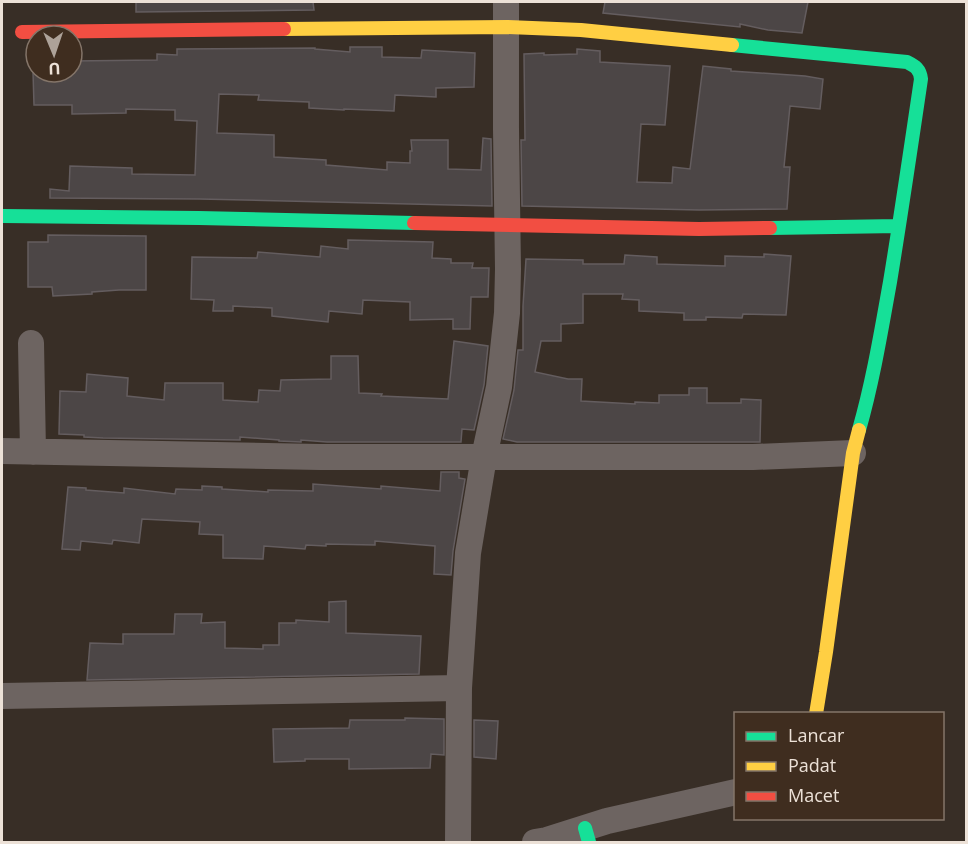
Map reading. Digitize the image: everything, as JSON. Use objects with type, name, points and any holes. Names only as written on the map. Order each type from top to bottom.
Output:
[{"type":"street","points":[[458,843],[459,688],[468,553],[484,457],[499,387],[507,313],[506,2]]},
{"type":"street","points":[[22,32],[507,27],[581,30],[907,62],[919,70],[921,79],[899,226],[870,391],[853,453],[816,712]]},
{"type":"street","points":[[2,216],[699,229],[899,226]]},
{"type":"street","points":[[31,343],[33,452]]},
{"type":"street","points":[[2,451],[320,457],[753,457],[853,453]]},
{"type":"street","points":[[2,696],[459,688]]},
{"type":"street","points":[[535,843],[587,835],[607,821],[734,792]]},
{"type":"building","points":[[136,2],[313,2],[314,10],[136,12]]},
{"type":"building","points":[[605,2],[808,2],[802,33],[768,30],[740,24],[740,27],[603,13]]},
{"type":"building","points":[[350,47],[382,47],[382,57],[421,58],[422,50],[475,53],[474,87],[436,88],[436,97],[395,95],[394,111],[309,108],[309,102],[258,100],[259,95],[219,94],[217,133],[274,135],[274,157],[326,160],[326,165],[387,170],[387,162],[410,163],[411,140],[448,140],[448,169],[481,170],[483,138],[491,139],[492,206],[50,198],[50,189],[69,191],[70,166],[132,168],[132,174],[195,175],[197,121],[175,120],[175,110],[126,109],[126,113],[72,114],[72,105],[34,105],[33,84],[84,84],[84,61],[157,60],[157,54],[177,55],[177,49],[315,48],[350,52]]},
{"type":"building","points":[[577,49],[600,51],[600,62],[670,66],[665,125],[641,124],[637,182],[672,183],[673,167],[690,169],[703,66],[731,69],[731,71],[823,79],[820,109],[790,106],[784,167],[790,167],[787,209],[699,210],[522,206],[521,140],[525,140],[524,54],[577,54]]},
{"type":"building","points":[[48,235],[146,236],[146,290],[53,296],[52,287],[28,287],[28,242],[48,242]]},
{"type":"building","points":[[348,240],[433,242],[432,258],[451,259],[451,263],[473,263],[472,268],[489,268],[488,297],[471,297],[470,329],[453,329],[453,319],[410,320],[410,302],[363,300],[362,314],[329,311],[328,322],[272,316],[272,308],[233,306],[233,311],[213,311],[214,300],[191,299],[192,257],[257,258],[258,252],[320,257],[321,246],[348,249]]},
{"type":"building","points":[[764,254],[791,256],[786,315],[743,314],[742,318],[706,317],[706,320],[684,320],[684,313],[639,311],[639,300],[622,299],[623,294],[583,294],[583,323],[561,324],[561,341],[541,341],[535,372],[568,379],[582,379],[581,401],[659,403],[659,395],[689,395],[689,388],[707,388],[707,403],[741,403],[741,399],[761,400],[760,442],[517,442],[503,439],[514,390],[518,350],[523,350],[526,259],[583,260],[583,264],[624,264],[625,255],[657,257],[657,264],[725,266],[725,256],[764,257]]},
{"type":"building","points":[[454,341],[488,346],[484,385],[474,430],[462,429],[461,442],[301,440],[301,442],[240,437],[240,440],[103,438],[59,434],[60,391],[86,392],[87,374],[128,378],[127,396],[164,400],[165,383],[223,383],[223,400],[258,402],[259,390],[280,391],[281,380],[331,379],[331,356],[358,356],[359,393],[448,399]]},
{"type":"building","points":[[441,472],[459,472],[459,478],[465,479],[451,575],[434,574],[435,546],[375,541],[375,545],[306,545],[305,549],[264,546],[263,559],[223,558],[223,535],[199,534],[200,522],[142,519],[139,543],[113,540],[112,544],[81,541],[80,550],[62,549],[68,487],[124,493],[124,488],[175,494],[176,489],[202,490],[202,486],[268,492],[268,490],[313,491],[313,484],[440,491]]},
{"type":"building","points":[[346,601],[346,633],[421,636],[419,674],[87,680],[90,643],[123,644],[123,634],[174,634],[175,614],[202,614],[201,623],[225,622],[225,648],[263,649],[263,645],[279,645],[279,623],[296,623],[296,620],[329,622],[329,602]]},
{"type":"building","points":[[405,718],[444,719],[444,755],[431,754],[430,768],[349,769],[349,759],[274,762],[273,729],[349,728],[350,720],[405,720]]},
{"type":"building","points":[[474,720],[498,721],[496,759],[474,757]]},
{"type":"traffic: fast","points":[[732,45],[907,62],[915,66],[920,73],[921,79],[890,282],[873,375],[859,430]]},
{"type":"traffic: fast","points":[[2,216],[414,223]]},
{"type":"traffic: fast","points":[[770,228],[899,226]]},
{"type":"traffic: fast","points":[[585,828],[589,842]]},
{"type":"traffic: slow","points":[[284,29],[507,27],[581,30],[732,45]]},
{"type":"traffic: slow","points":[[816,712],[853,453],[859,430]]},
{"type":"traffic: jam","points":[[22,32],[284,29]]},
{"type":"traffic: jam","points":[[414,223],[699,229],[770,228]]}]
